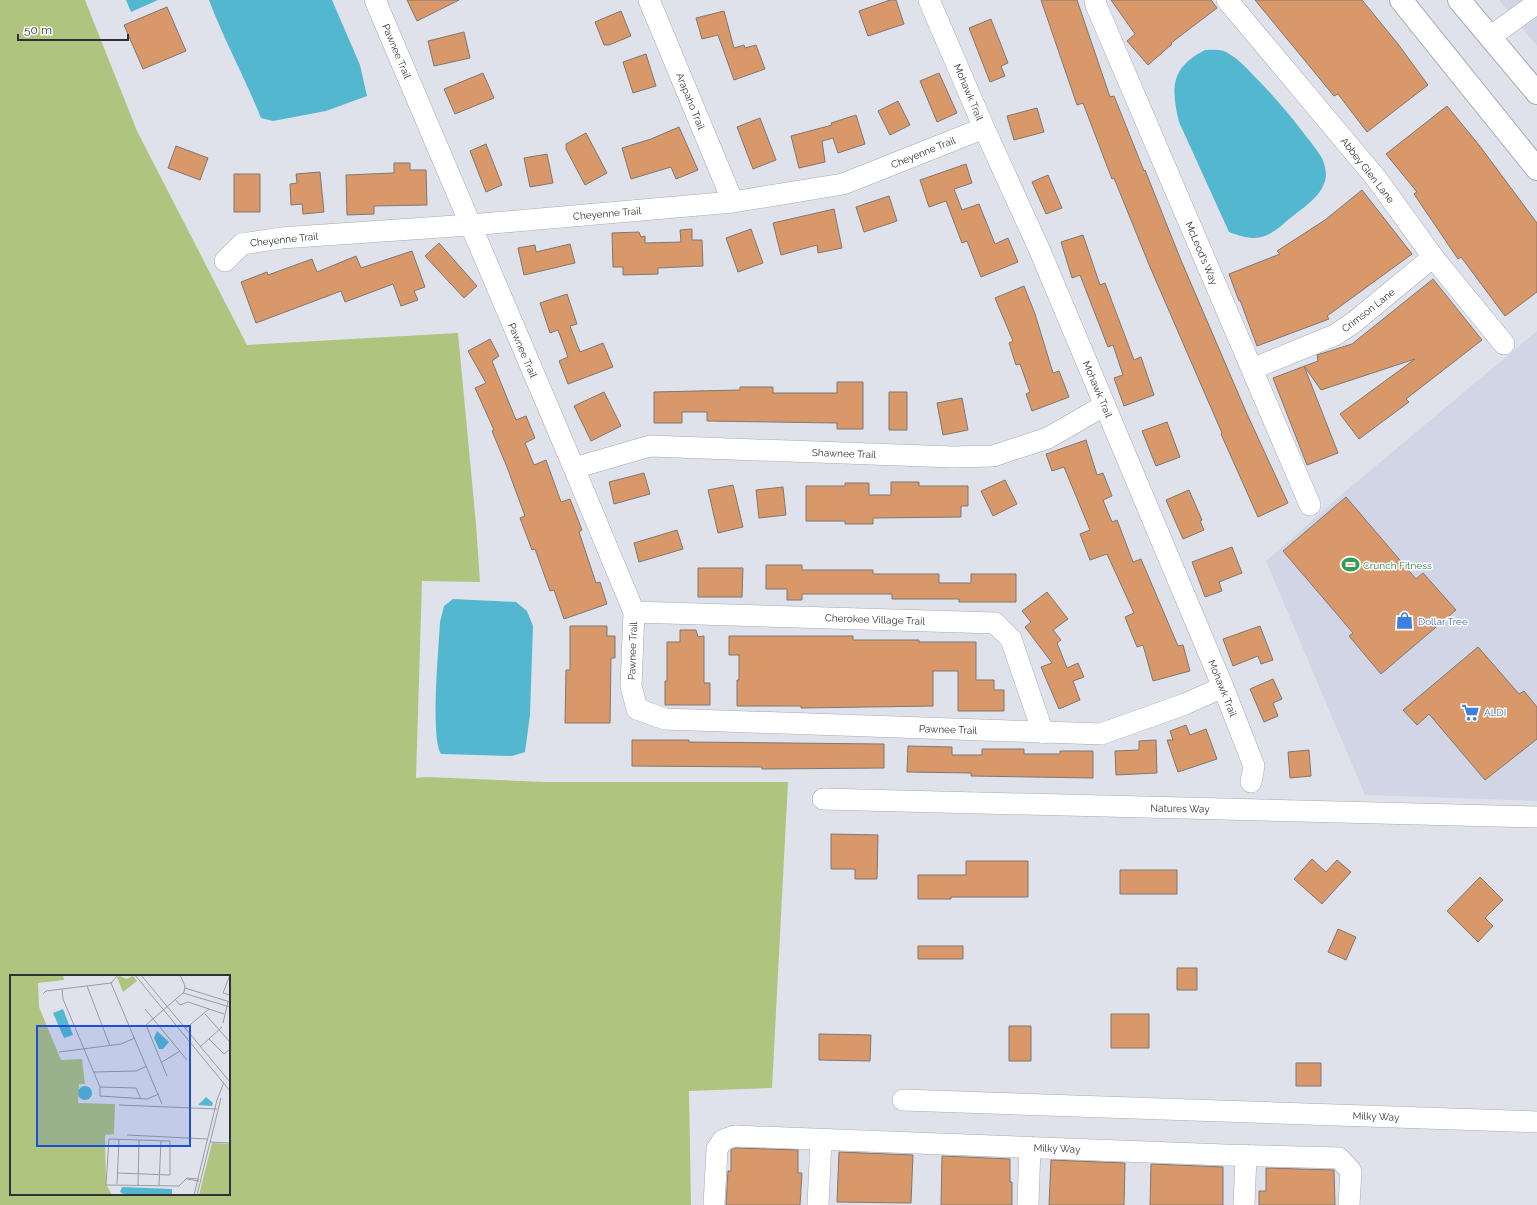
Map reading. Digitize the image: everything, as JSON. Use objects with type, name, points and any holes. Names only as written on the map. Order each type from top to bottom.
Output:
[{"type":"main road","points":[[1402,0],[1437,27],[1537,149]]},
{"type":"main road","points":[[1402,0],[1537,169]]},
{"type":"main road","points":[[1459,0],[1537,94]]},
{"type":"street","name":"Pawnee Trail","points":[[375,0],[634,612],[631,686],[637,710],[665,719],[1101,734],[1185,704],[1223,687]]},
{"type":"street","name":"Arapaho Trail","points":[[649,0],[733,202]]},
{"type":"street","name":"Mohawk Trail","points":[[929,0],[984,128],[1040,251],[1223,687],[1254,766],[1251,782]]},
{"type":"street","name":"McLeod's Way","points":[[1095,0],[1096,6],[1310,505]]},
{"type":"street","name":"Abbey Glen Lane","points":[[1227,0],[1376,178],[1433,257],[1504,344]]},
{"type":"street","points":[[1490,37],[1537,3]]},
{"type":"street","name":"Cheyenne Trail","points":[[225,261],[242,244],[281,238],[470,226],[733,202],[843,184],[984,128]]},
{"type":"street","name":"Crimson Lane","points":[[1252,369],[1335,335],[1353,323],[1433,257]]},
{"type":"street","name":"Shawnee Trail","points":[[574,468],[650,446],[946,457],[993,456],[1048,438],[1105,405]]},
{"type":"street","name":"Cherokee Village Trail","points":[[634,612],[995,623],[1011,639],[1043,733]]},
{"type":"street","name":"Natures Way","points":[[823,799],[1537,817]]},
{"type":"street","name":"Milky Way","points":[[903,1100],[1537,1122]]},
{"type":"street","name":"Milky Way","points":[[714,1205],[716,1149],[722,1140],[734,1136],[1339,1158],[1351,1171],[1349,1205]]},
{"type":"street","points":[[818,1205],[821,1140]]},
{"type":"street","points":[[1028,1205],[1030,1147]]},
{"type":"street","points":[[1244,1205],[1246,1155]]},
{"type":"shaded area","points":[[1499,0],[1537,0],[1537,46]]},
{"type":"shaded area","points":[[1537,331],[1537,801],[1365,795],[1266,561],[1342,494]]},
{"type":"green space","points":[[0,0],[85,0],[137,131],[247,345],[458,333],[480,582],[422,581],[416,778],[426,777],[544,782],[788,782],[772,1088],[689,1091],[691,1205],[0,1205]]},
{"type":"water","points":[[126,0],[158,0],[131,12]]},
{"type":"water","points":[[209,0],[332,0],[360,65],[367,96],[326,111],[273,121],[261,118]]},
{"type":"water","points":[[1205,50],[1224,51],[1245,66],[1291,116],[1318,152],[1326,171],[1324,183],[1317,195],[1281,226],[1268,235],[1262,237],[1248,237],[1229,232],[1179,122],[1174,89],[1176,80],[1179,72],[1185,64]]},
{"type":"water","points":[[453,599],[516,602],[527,611],[533,626],[530,715],[525,752],[512,756],[441,754],[436,730],[437,670],[440,622],[444,606]]},
{"type":"building","points":[[407,0],[459,0],[417,21]]},
{"type":"building","points":[[890,0],[896,0],[904,24],[868,36],[859,11]]},
{"type":"building","points":[[1041,0],[1077,0],[1110,97],[1114,96],[1180,258],[1247,414],[1288,503],[1258,517],[1150,267],[1114,178],[1112,179],[1083,103],[1077,105]]},
{"type":"building","points":[[1111,0],[1211,0],[1217,8],[1171,43],[1172,44],[1148,65],[1127,41],[1135,34]]},
{"type":"building","points":[[1255,0],[1362,0],[1398,44],[1428,85],[1367,132],[1338,94],[1334,96]]},
{"type":"building","points":[[167,7],[186,51],[143,69],[124,25]]},
{"type":"building","points":[[621,11],[631,36],[609,45],[604,45],[595,22]]},
{"type":"building","points":[[724,11],[734,48],[744,45],[745,48],[756,45],[765,69],[734,80],[718,35],[702,39],[696,18]]},
{"type":"building","points":[[991,19],[1008,63],[1001,66],[1005,76],[990,82],[969,28]]},
{"type":"building","points":[[464,32],[470,58],[434,66],[428,41]]},
{"type":"building","points":[[646,54],[656,86],[633,93],[623,62]]},
{"type":"building","points":[[483,73],[494,98],[455,114],[444,89]]},
{"type":"building","points":[[939,73],[957,113],[937,122],[920,81]]},
{"type":"building","points":[[898,101],[910,125],[890,135],[878,111]]},
{"type":"building","points":[[1447,106],[1479,145],[1537,223],[1537,292],[1505,316],[1461,257],[1458,259],[1414,194],[1417,192],[1386,154]]},
{"type":"building","points":[[1037,108],[1044,132],[1014,140],[1007,116]]},
{"type":"building","points":[[856,115],[865,144],[838,153],[833,138],[822,141],[825,162],[799,168],[791,136],[832,125],[831,123]]},
{"type":"building","points":[[760,118],[776,160],[753,169],[737,127]]},
{"type":"building","points":[[679,127],[698,170],[676,179],[671,167],[631,179],[622,148],[651,139]]},
{"type":"building","points":[[586,133],[607,173],[585,185],[566,149],[566,144]]},
{"type":"building","points":[[486,144],[502,185],[486,192],[470,151]]},
{"type":"building","points":[[176,146],[208,158],[200,180],[168,168]]},
{"type":"building","points":[[547,154],[553,183],[530,187],[524,158]]},
{"type":"building","points":[[394,163],[410,163],[410,170],[426,170],[427,205],[374,206],[374,214],[347,215],[346,175],[394,173]]},
{"type":"building","points":[[966,164],[972,183],[954,189],[962,210],[979,204],[995,244],[1008,238],[1018,262],[981,277],[967,241],[962,243],[946,201],[929,207],[920,180]]},
{"type":"building","points":[[320,172],[324,212],[303,214],[302,204],[291,205],[290,184],[297,183],[296,174]]},
{"type":"building","points":[[234,174],[260,174],[260,212],[234,212]]},
{"type":"building","points":[[1048,175],[1062,208],[1046,214],[1032,182]]},
{"type":"building","points":[[1362,190],[1412,254],[1327,316],[1329,319],[1257,346],[1229,274],[1280,254],[1277,251],[1325,220]]},
{"type":"building","points":[[889,196],[897,221],[864,232],[856,207]]},
{"type":"building","points":[[834,209],[842,248],[818,253],[817,245],[781,255],[773,223]]},
{"type":"building","points":[[692,229],[692,240],[702,240],[703,266],[658,268],[658,274],[623,275],[623,267],[613,267],[612,233],[639,232],[641,237],[645,236],[645,243],[681,242],[680,230]]},
{"type":"building","points":[[751,229],[763,263],[738,272],[726,238]]},
{"type":"building","points":[[1083,235],[1100,285],[1105,283],[1134,360],[1141,357],[1154,395],[1124,406],[1114,378],[1123,375],[1113,345],[1108,347],[1080,275],[1072,278],[1061,242]]},
{"type":"building","points":[[439,243],[477,286],[464,298],[425,256]]},
{"type":"building","points":[[570,244],[575,263],[524,275],[518,248],[535,245],[536,252]]},
{"type":"building","points":[[412,251],[425,287],[414,291],[418,300],[401,306],[393,284],[345,302],[341,291],[256,323],[241,282],[267,272],[268,275],[312,259],[317,272],[356,256],[361,268]]},
{"type":"building","points":[[1433,279],[1482,340],[1406,399],[1409,402],[1359,439],[1340,414],[1415,359],[1321,390],[1304,366],[1318,361],[1317,355],[1352,344]]},
{"type":"building","points":[[1024,286],[1035,314],[1053,373],[1059,371],[1069,397],[1032,411],[1026,394],[1030,392],[1020,364],[1016,365],[1009,343],[1013,341],[995,298]]},
{"type":"building","points":[[567,294],[577,324],[570,326],[580,352],[603,343],[613,367],[568,384],[559,361],[568,357],[558,330],[550,333],[540,303]]},
{"type":"building","points":[[490,339],[499,356],[492,361],[516,420],[526,416],[535,438],[525,443],[534,465],[546,460],[561,502],[570,499],[582,530],[579,532],[596,583],[600,582],[607,604],[564,619],[554,590],[550,591],[535,549],[532,550],[520,518],[525,516],[492,431],[494,430],[475,388],[486,383],[468,351]]},
{"type":"building","points":[[1304,366],[1338,453],[1307,465],[1273,378]]},
{"type":"building","points":[[837,382],[863,382],[863,429],[837,429],[837,423],[707,421],[707,412],[682,412],[682,423],[654,423],[654,392],[740,390],[740,387],[773,387],[773,393],[837,393]]},
{"type":"building","points":[[604,392],[621,426],[591,441],[574,406]]},
{"type":"building","points":[[889,392],[907,392],[907,430],[889,430]]},
{"type":"building","points":[[962,398],[968,430],[943,435],[937,403]]},
{"type":"building","points":[[1167,422],[1180,457],[1156,466],[1142,431]]},
{"type":"building","points":[[1086,440],[1097,475],[1103,473],[1112,496],[1103,500],[1112,522],[1117,520],[1133,562],[1141,559],[1178,646],[1183,645],[1190,671],[1153,681],[1143,645],[1137,647],[1125,617],[1134,613],[1107,554],[1090,560],[1080,534],[1090,530],[1064,467],[1052,471],[1046,454]]},
{"type":"building","points":[[644,473],[650,494],[614,504],[609,482]]},
{"type":"building","points":[[1005,480],[1017,504],[993,516],[981,491]]},
{"type":"building","points":[[891,482],[919,482],[919,486],[968,486],[968,506],[961,506],[961,517],[873,518],[873,524],[845,524],[845,521],[806,521],[806,486],[845,486],[845,483],[869,483],[869,495],[891,495]]},
{"type":"building","points":[[733,485],[743,527],[718,533],[708,490]]},
{"type":"building","points":[[783,487],[786,515],[759,518],[756,490]]},
{"type":"building","points":[[1189,490],[1202,520],[1200,521],[1204,530],[1183,539],[1166,500]]},
{"type":"building","name":"Crunch Fitness","points":[[1346,497],[1416,579],[1423,573],[1456,610],[1381,674],[1349,636],[1353,633],[1283,551]]},
{"type":"building","points":[[677,530],[683,549],[639,562],[634,543]]},
{"type":"building","points":[[1232,547],[1242,573],[1219,582],[1222,591],[1205,597],[1192,562]]},
{"type":"building","points":[[766,565],[802,565],[802,570],[873,570],[873,574],[939,574],[939,583],[971,583],[971,574],[1016,574],[1016,602],[959,602],[959,599],[892,599],[892,594],[802,594],[802,600],[787,600],[787,589],[766,589]]},
{"type":"building","points":[[698,568],[743,568],[742,597],[698,597]]},
{"type":"building","points":[[1047,592],[1068,619],[1053,630],[1061,640],[1057,643],[1067,668],[1078,663],[1084,677],[1073,681],[1080,700],[1059,709],[1041,667],[1052,663],[1025,627],[1031,622],[1022,611]]},
{"type":"building","points":[[570,626],[607,626],[607,636],[615,636],[615,658],[611,658],[610,723],[565,723],[566,670],[570,670]]},
{"type":"building","points":[[1260,626],[1273,660],[1261,664],[1258,656],[1233,666],[1223,639]]},
{"type":"building","points":[[680,630],[696,630],[698,637],[704,636],[704,683],[710,683],[710,705],[665,705],[665,681],[667,681],[667,642],[680,642]]},
{"type":"building","points":[[729,636],[853,636],[853,640],[976,642],[976,680],[994,680],[994,690],[1004,690],[1004,711],[958,711],[958,671],[933,671],[933,706],[801,708],[801,706],[737,706],[739,655],[729,655]]},
{"type":"building","name":"ALDI","points":[[1478,647],[1519,694],[1524,691],[1537,707],[1537,739],[1485,780],[1429,714],[1417,725],[1403,710]]},
{"type":"building","points":[[1273,679],[1282,699],[1273,703],[1278,716],[1264,722],[1250,689]]},
{"type":"building","points":[[1186,725],[1190,735],[1206,729],[1217,759],[1178,772],[1167,740],[1173,740],[1170,731]]},
{"type":"building","points":[[632,740],[884,744],[884,768],[762,769],[762,767],[632,766]]},
{"type":"building","points":[[1156,740],[1157,773],[1116,775],[1115,751],[1139,750],[1139,741]]},
{"type":"building","points":[[908,746],[952,747],[952,755],[982,755],[982,749],[1024,749],[1024,754],[1060,754],[1060,751],[1093,751],[1093,778],[971,776],[971,773],[907,772]]},
{"type":"building","points":[[1309,750],[1311,776],[1290,778],[1288,752]]},
{"type":"building","points":[[831,834],[878,835],[877,879],[855,879],[855,869],[831,869]]},
{"type":"building","points":[[1312,859],[1326,872],[1337,860],[1351,872],[1322,904],[1294,879]]},
{"type":"building","points":[[966,861],[1028,861],[1028,897],[951,897],[951,899],[918,899],[918,875],[966,875]]},
{"type":"building","points":[[1120,870],[1177,870],[1177,894],[1120,894]]},
{"type":"building","points":[[1480,877],[1503,900],[1485,918],[1493,926],[1478,942],[1447,911]]},
{"type":"building","points":[[1338,929],[1356,937],[1346,960],[1328,952]]},
{"type":"building","points":[[918,946],[963,946],[963,959],[918,959]]},
{"type":"building","points":[[1177,968],[1197,968],[1197,990],[1177,990]]},
{"type":"building","points":[[1111,1014],[1149,1014],[1149,1048],[1111,1048]]},
{"type":"building","points":[[1009,1026],[1031,1026],[1031,1061],[1009,1061]]},
{"type":"building","points":[[819,1034],[871,1035],[870,1061],[819,1060]]},
{"type":"building","points":[[1296,1063],[1321,1063],[1321,1086],[1296,1086]]},
{"type":"building","points":[[736,1148],[798,1150],[798,1173],[802,1173],[800,1205],[726,1205],[728,1171],[731,1171],[731,1150]]},
{"type":"building","points":[[839,1152],[913,1155],[911,1203],[837,1202]]},
{"type":"building","points":[[942,1156],[1010,1159],[1012,1205],[941,1205]]},
{"type":"building","points":[[1051,1160],[1125,1163],[1124,1205],[1049,1205]]},
{"type":"building","points":[[1151,1164],[1223,1167],[1223,1205],[1150,1205]]},
{"type":"building","points":[[1266,1168],[1334,1170],[1335,1205],[1259,1205],[1259,1191],[1266,1191]]},
{"type":"place","name":"Crunch Fitness","points":[[1350,565]]},
{"type":"place","name":"Dollar Tree","points":[[1405,621]]},
{"type":"place","name":"ALDI","points":[[1471,712]]}]
